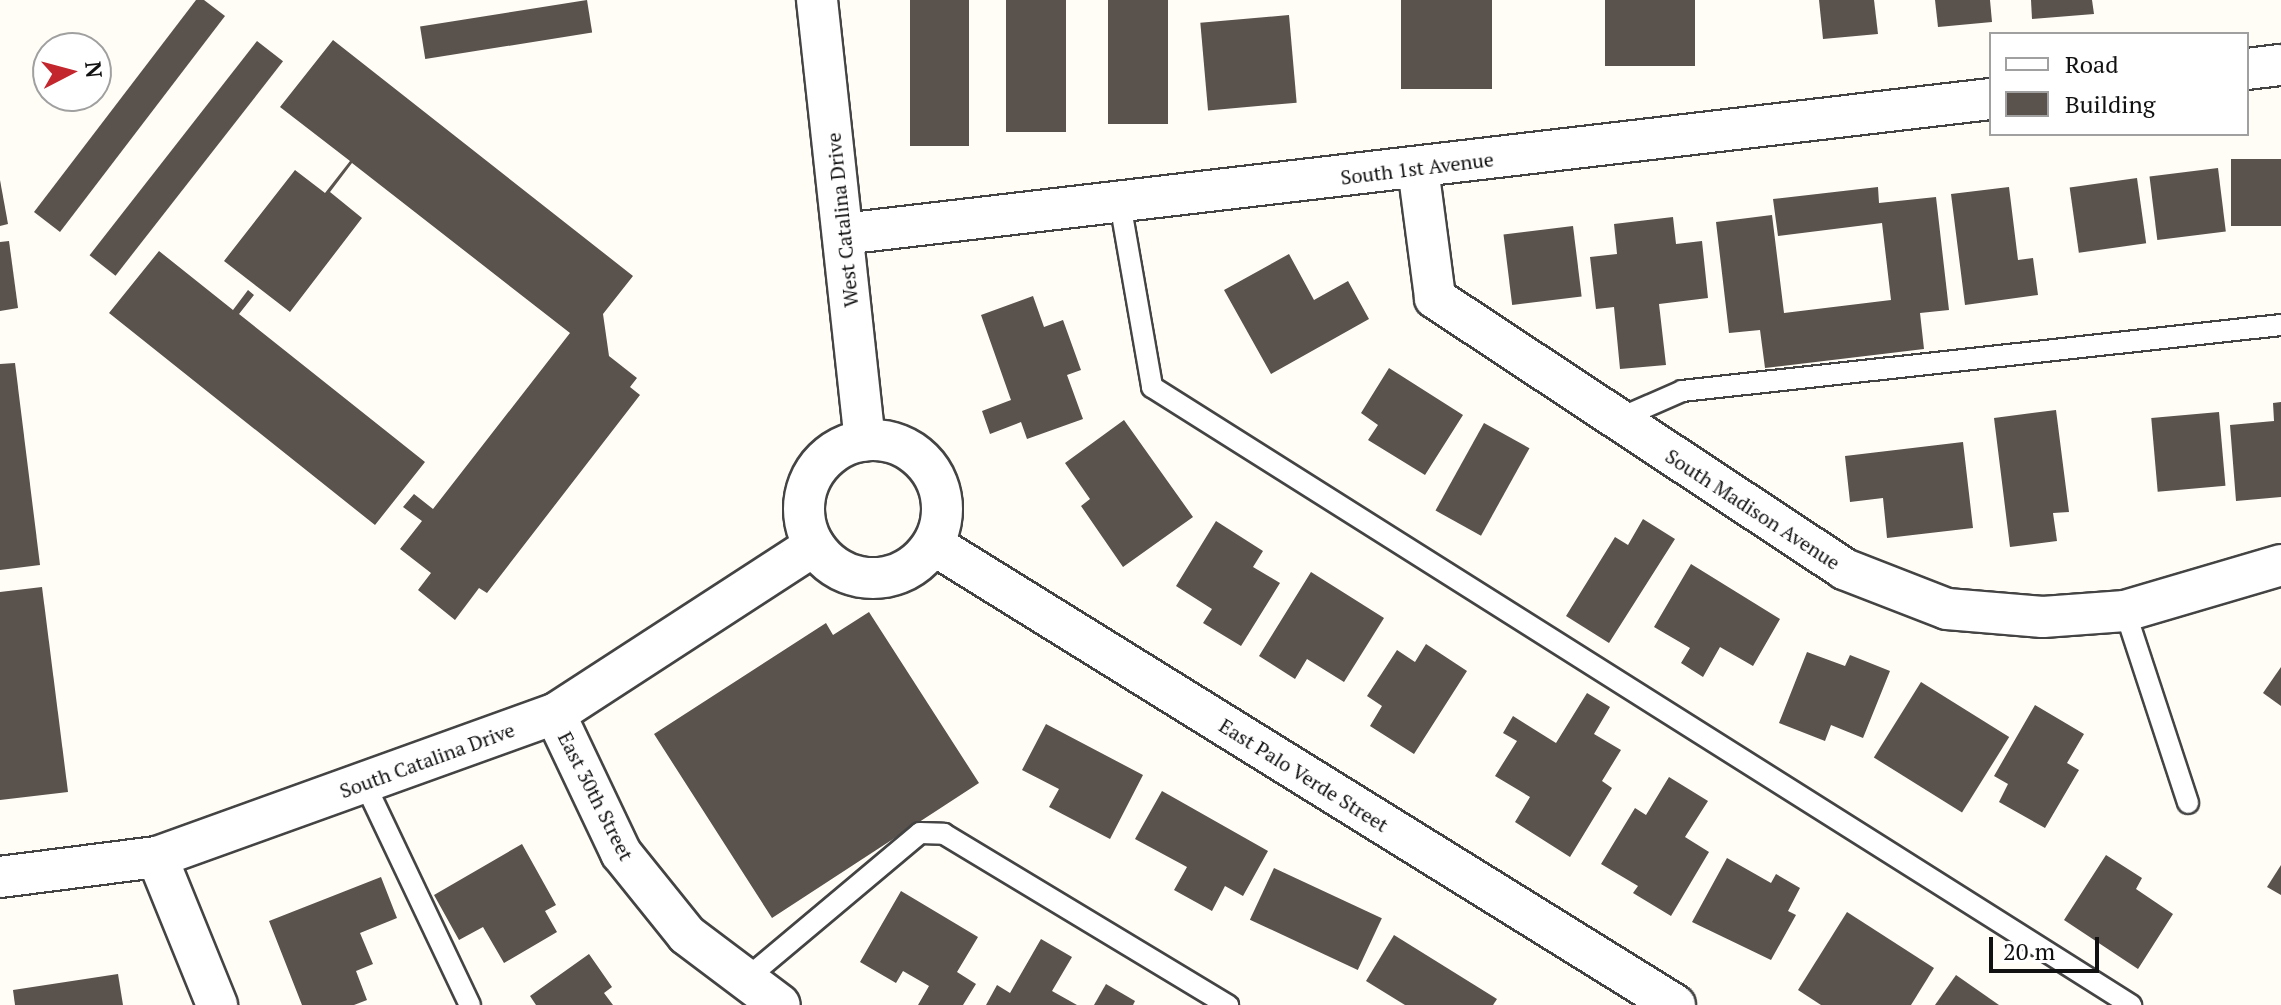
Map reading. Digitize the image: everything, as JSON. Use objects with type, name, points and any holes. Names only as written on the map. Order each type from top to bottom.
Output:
[{"type":"street","name":"West Catalina Drive","points":[[817,0],[865,440]]},
{"type":"street","points":[[2249,69],[2281,65]]},
{"type":"street","name":"South 1st Avenue","points":[[843,234],[1989,99]]},
{"type":"street","name":"South Madison Avenue","points":[[1418,168],[1435,298],[1844,569],[1947,609],[2043,617],[2125,611],[2281,565]]},
{"type":"street","points":[[865,440],[901,444],[930,466],[941,509],[934,545],[915,567],[872,579],[840,569],[814,546],[805,506],[810,482],[821,461],[839,445],[865,440]]},
{"type":"street","name":"East Palo Verde Street","points":[[934,545],[1675,1005]]},
{"type":"street","name":"South Catalina Drive","points":[[0,877],[157,857],[555,714],[814,546]]},
{"type":"street","name":"East 30th Street","points":[[555,714],[621,853],[687,935],[780,1005]]},
{"type":"street","points":[[157,857],[217,1005]]},
{"type":"lane","points":[[1120,203],[1152,387],[2131,1005]]},
{"type":"lane","points":[[1616,420],[1682,391],[2281,325]]},
{"type":"lane","points":[[2125,611],[2188,803]]},
{"type":"lane","points":[[364,782],[470,1005]]},
{"type":"lane","points":[[746,979],[920,833],[944,834],[1228,1005]]},
{"type":"building","points":[[196,0],[204,0],[225,16],[60,232],[34,212]]},
{"type":"building","points":[[587,0],[592,33],[425,59],[420,26]]},
{"type":"building","points":[[910,0],[969,0],[969,146],[910,146]]},
{"type":"building","points":[[1006,0],[1066,0],[1066,132],[1006,132]]},
{"type":"building","points":[[1108,0],[1168,0],[1168,124],[1108,124]]},
{"type":"building","points":[[1401,0],[1492,0],[1492,89],[1401,89]]},
{"type":"building","points":[[1605,0],[1695,0],[1695,66],[1605,66]]},
{"type":"building","points":[[1819,0],[1874,0],[1878,34],[1823,39]]},
{"type":"building","points":[[1935,0],[1990,0],[1992,22],[1938,27]]},
{"type":"building","points":[[2031,0],[2092,0],[2094,14],[2032,19]]},
{"type":"building","points":[[1289,15],[1297,103],[1208,110],[1200,23]]},
{"type":"building","points":[[333,40],[633,276],[603,314],[609,356],[637,378],[630,387],[640,395],[487,593],[479,588],[455,620],[418,590],[431,573],[400,549],[422,521],[403,507],[414,494],[433,509],[570,333],[352,163],[330,192],[362,218],[290,312],[224,261],[295,170],[325,193],[350,161],[280,107]]},
{"type":"building","points":[[257,41],[283,61],[116,276],[90,255]]},
{"type":"building","points":[[2231,159],[2281,159],[2281,226],[2231,226]]},
{"type":"building","points":[[2218,168],[2226,232],[2157,240],[2150,176]]},
{"type":"building","points":[[2137,178],[2146,243],[2079,253],[2070,187]]},
{"type":"building","points":[[0,180],[8,224],[0,226]]},
{"type":"building","points":[[1878,187],[1879,203],[1936,197],[1949,310],[1920,313],[1924,349],[1765,368],[1760,330],[1729,333],[1716,222],[1772,215],[1784,313],[1891,300],[1882,223],[1778,236],[1773,199]]},
{"type":"building","points":[[2009,187],[2018,260],[2033,258],[2038,295],[1965,305],[1951,194]]},
{"type":"building","points":[[1673,217],[1676,244],[1702,241],[1708,298],[1659,304],[1666,365],[1620,369],[1614,307],[1596,309],[1590,257],[1617,254],[1614,224]]},
{"type":"building","points":[[1573,226],[1582,296],[1512,305],[1504,235]]},
{"type":"building","points":[[9,241],[18,308],[0,311],[0,242]]},
{"type":"building","points":[[159,251],[233,310],[248,290],[254,295],[239,314],[425,462],[375,525],[109,313]]},
{"type":"building","points":[[1289,254],[1314,300],[1348,281],[1369,319],[1271,374],[1224,290]]},
{"type":"building","points":[[1033,296],[1044,327],[1063,320],[1081,370],[1067,375],[1083,419],[1027,439],[1021,422],[990,434],[982,411],[1011,400],[981,315]]},
{"type":"building","points":[[15,363],[40,565],[0,570],[0,364]]},
{"type":"building","points":[[1389,368],[1463,415],[1425,475],[1368,440],[1378,425],[1361,413]]},
{"type":"building","points":[[2281,402],[2281,497],[2236,501],[2230,425],[2274,421],[2273,403]]},
{"type":"building","points":[[2056,410],[2069,512],[2053,513],[2057,541],[2010,547],[1994,418]]},
{"type":"building","points":[[2219,412],[2225,486],[2158,492],[2151,418]]},
{"type":"building","points":[[1124,420],[1193,517],[1123,567],[1081,506],[1090,499],[1065,463]]},
{"type":"building","points":[[1484,423],[1529,448],[1481,536],[1436,510]]},
{"type":"building","points":[[1963,442],[1973,528],[1887,538],[1883,498],[1850,502],[1845,456]]},
{"type":"building","points":[[1643,519],[1675,539],[1609,643],[1566,616],[1615,537],[1628,545]]},
{"type":"building","points":[[1216,521],[1263,551],[1253,567],[1280,583],[1241,646],[1203,623],[1212,609],[1176,586]]},
{"type":"building","points":[[1691,564],[1780,619],[1753,666],[1720,647],[1703,677],[1681,663],[1690,648],[1654,627]]},
{"type":"building","points":[[1311,572],[1384,618],[1344,682],[1307,659],[1295,679],[1259,656]]},
{"type":"building","points":[[42,587],[68,792],[0,800],[0,592]]},
{"type":"building","points":[[869,612],[979,783],[772,918],[654,734],[826,623],[833,635]]},
{"type":"building","points":[[1426,644],[1467,671],[1414,754],[1370,726],[1382,706],[1367,696],[1397,650],[1415,662]]},
{"type":"building","points":[[1807,652],[1845,666],[1850,655],[1890,671],[1863,738],[1831,725],[1825,741],[1779,723]]},
{"type":"building","points":[[2281,667],[2281,706],[2263,693]]},
{"type":"building","points":[[1921,682],[2009,737],[1962,813],[1874,757]]},
{"type":"building","points":[[1587,693],[1610,707],[1594,734],[1621,750],[1602,781],[1612,788],[1570,857],[1515,822],[1530,797],[1495,776],[1517,741],[1503,733],[1513,716],[1556,743]]},
{"type":"building","points":[[2035,705],[2084,734],[2067,763],[2079,770],[2045,828],[1999,802],[2008,784],[1994,776]]},
{"type":"building","points":[[1046,724],[1143,775],[1110,839],[1049,807],[1059,789],[1022,770]]},
{"type":"building","points":[[1669,777],[1708,801],[1685,837],[1709,852],[1671,916],[1633,893],[1638,886],[1601,864],[1635,808],[1646,815]]},
{"type":"building","points":[[1162,791],[1268,851],[1243,896],[1225,886],[1212,911],[1174,890],[1187,867],[1135,839]]},
{"type":"building","points":[[522,844],[556,905],[545,911],[557,932],[504,963],[483,927],[459,940],[434,895]]},
{"type":"building","points":[[2106,855],[2142,878],[2136,889],[2173,914],[2138,969],[2064,920]]},
{"type":"building","points":[[1727,858],[1771,883],[1776,874],[1800,888],[1788,911],[1796,915],[1771,960],[1692,922]]},
{"type":"building","points":[[2281,865],[2281,895],[2267,887]]},
{"type":"building","points":[[1274,868],[1382,918],[1358,970],[1250,920]]},
{"type":"building","points":[[381,877],[397,918],[360,933],[373,964],[356,971],[367,1000],[354,1005],[302,1005],[269,921]]},
{"type":"building","points":[[901,891],[978,937],[957,972],[976,984],[963,1005],[918,1005],[929,986],[903,971],[896,983],[860,962]]},
{"type":"building","points":[[1847,912],[1934,968],[1911,1005],[1821,1005],[1798,990]]},
{"type":"building","points":[[1394,935],[1497,999],[1493,1005],[1405,1005],[1366,981]]},
{"type":"building","points":[[1041,939],[1072,957],[1052,991],[1077,1005],[986,1005],[997,985],[1010,993]]},
{"type":"building","points":[[589,954],[612,987],[604,993],[613,1005],[536,1005],[530,996]]},
{"type":"building","points":[[118,974],[123,1005],[15,1005],[13,990]]},
{"type":"building","points":[[1956,975],[1999,1005],[1935,1005]]},
{"type":"building","points":[[1106,984],[1135,1001],[1133,1005],[1094,1005]]}]
